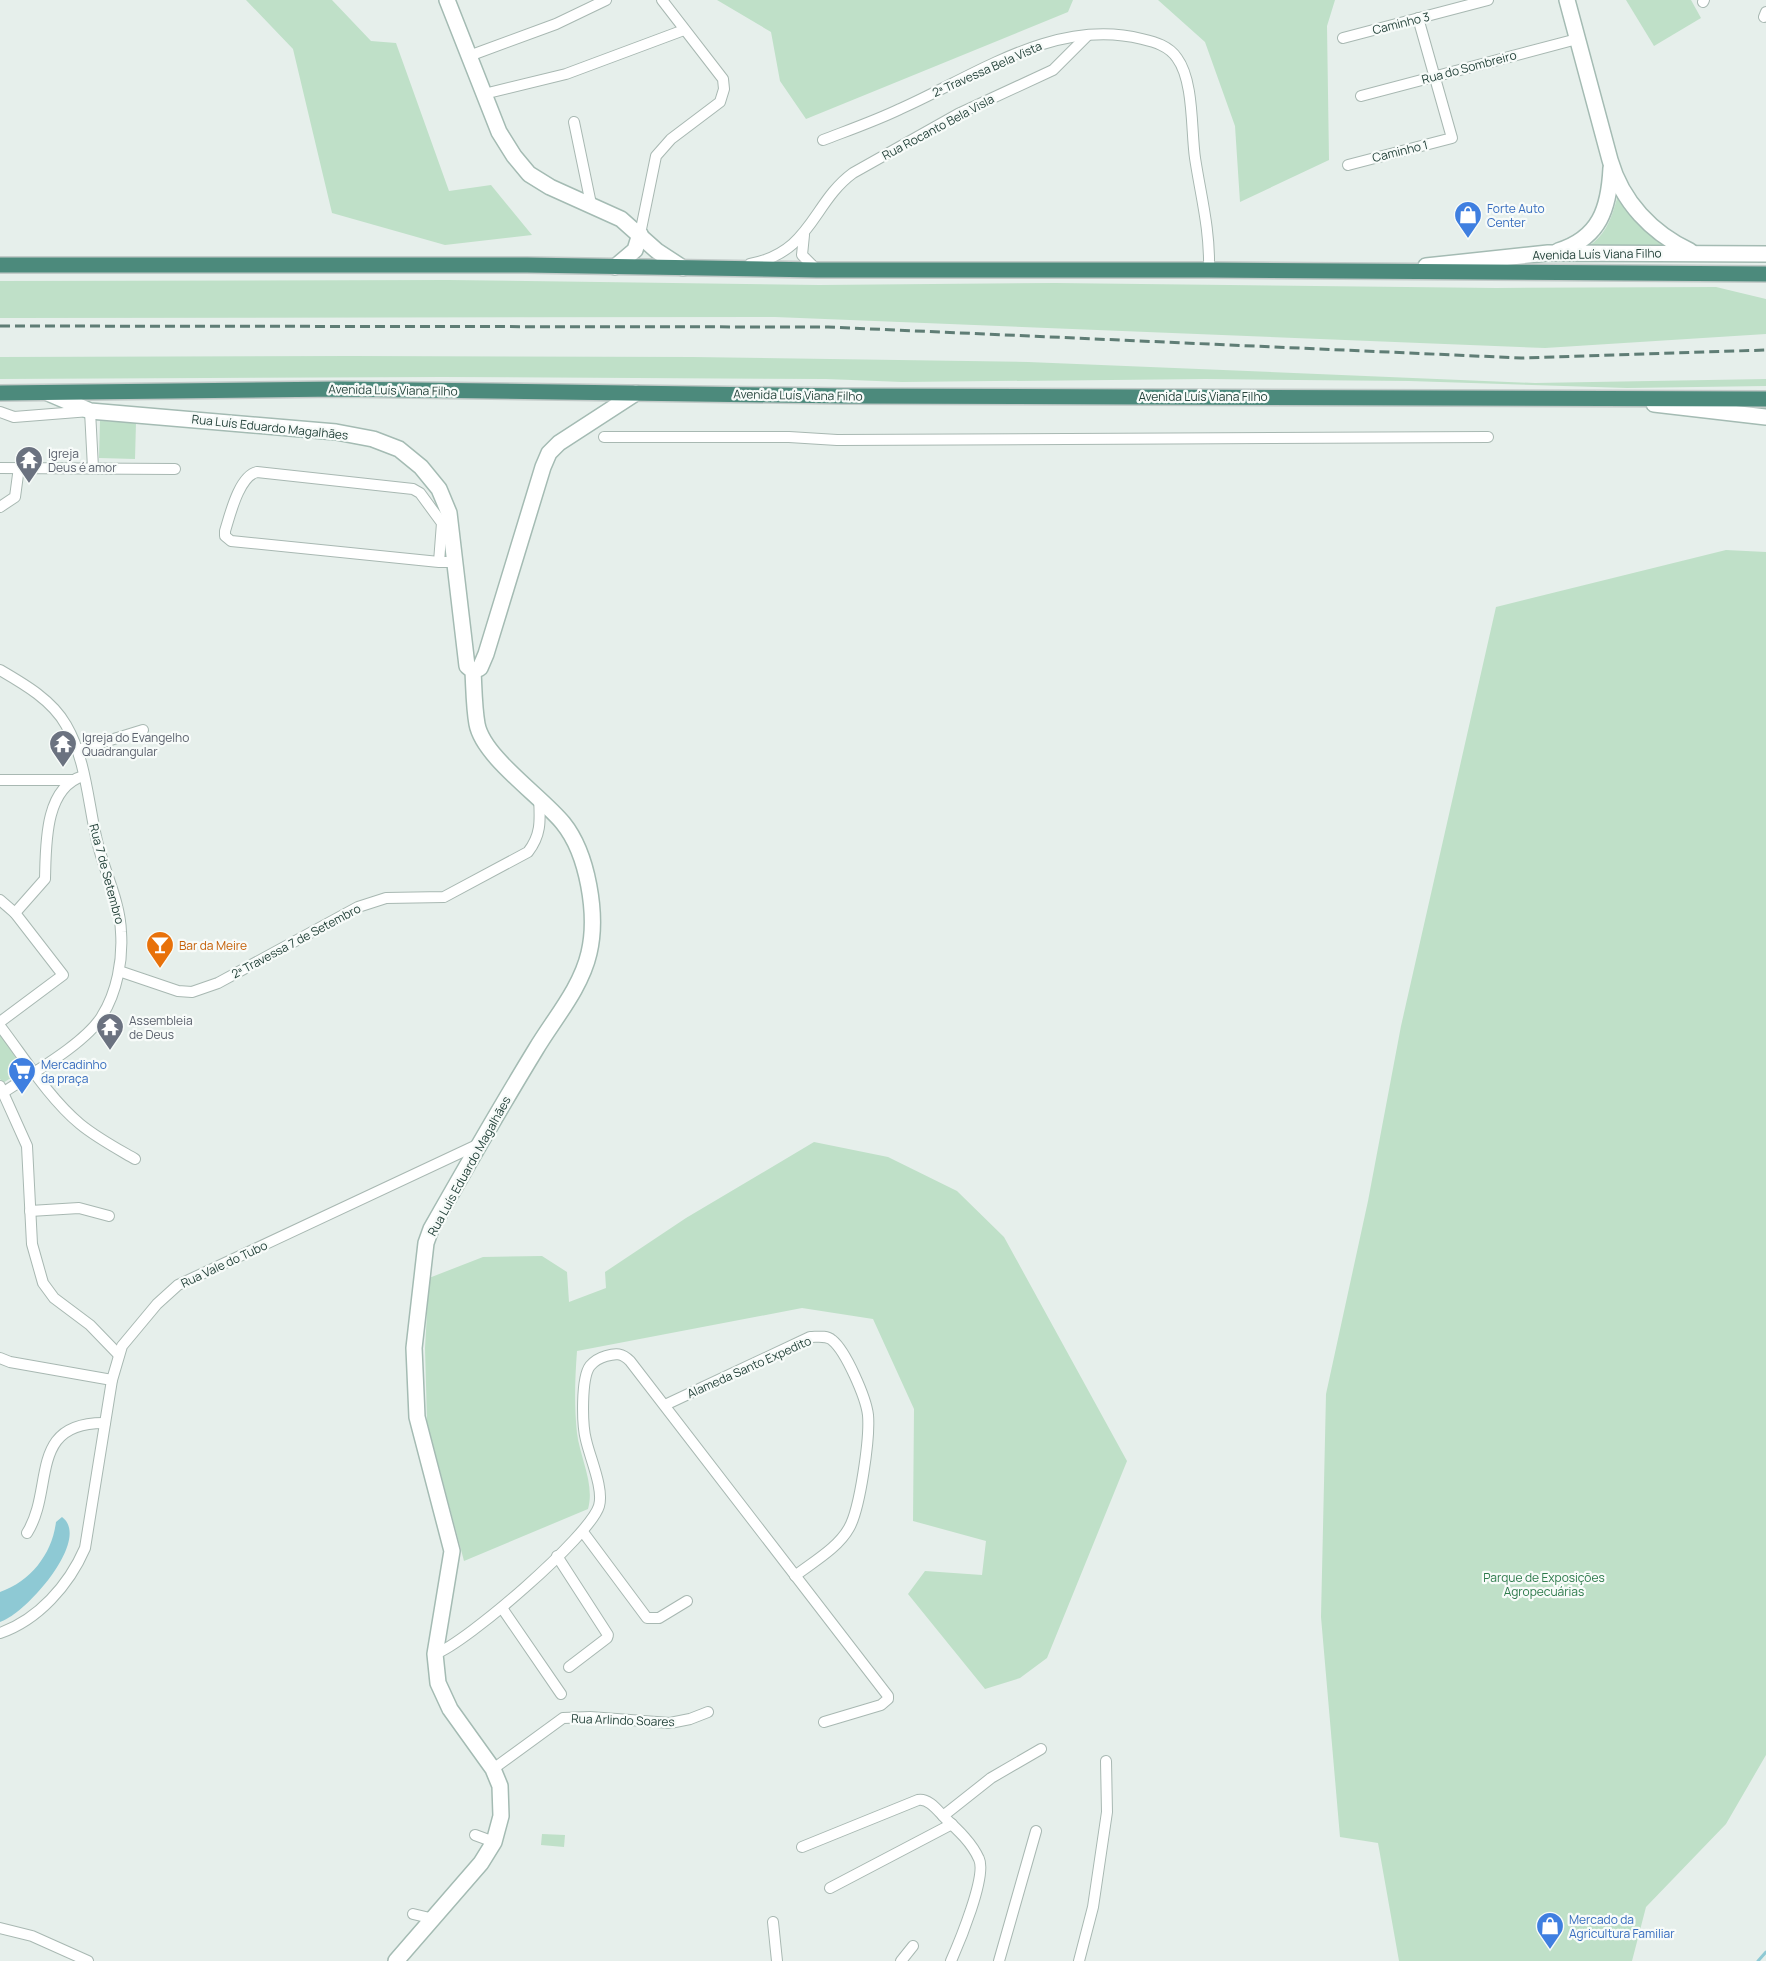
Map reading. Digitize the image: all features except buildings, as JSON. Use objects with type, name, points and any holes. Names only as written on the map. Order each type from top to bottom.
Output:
[{"type":"highway","name":"Avenida Luís Viana Filho","points":[[0,265],[615,266],[817,270],[1209,270],[1766,274]]},
{"type":"highway","name":"Avenida Luís Viana Filho","points":[[0,393],[339,389],[844,396],[1766,399]]},
{"type":"main road","points":[[446,0],[499,132],[514,156],[529,174],[550,187],[621,219],[657,251],[683,268]]},
{"type":"main road","points":[[1567,0],[1611,164],[1630,202],[1664,236],[1694,253]]},
{"type":"main road","points":[[1548,253],[1576,243],[1595,227],[1604,211],[1610,192],[1611,164]]},
{"type":"main road","points":[[615,266],[635,250],[640,234]]},
{"type":"main road","name":"Avenida Luís Viana Filho","points":[[1369,272],[1548,253],[1766,254]]},
{"type":"main road","name":"Rua Luís Eduardo Magalhães","points":[[48,393],[90,411],[336,432],[386,443],[410,457],[439,489],[449,513],[467,666],[473,672],[477,726],[482,739],[493,755],[563,822],[576,841],[591,898],[593,931],[584,970],[479,1144],[426,1243],[414,1348],[417,1417],[452,1551],[435,1654],[438,1683],[450,1709],[493,1769],[505,1800],[494,1842],[481,1863],[396,1961]]},
{"type":"main road","points":[[473,672],[480,668],[486,654],[543,467],[549,453],[559,442],[636,393]]},
{"type":"main road","name":"Avenida Luís Viana Filho","points":[[1596,397],[1766,417]]},
{"type":"street","points":[[469,56],[556,24],[606,0]]},
{"type":"street","points":[[640,234],[656,156],[662,148],[723,97],[723,80],[662,0]]},
{"type":"street","name":"Caminho 3","points":[[1343,38],[1488,0]]},
{"type":"street","points":[[1418,18],[1435,76]]},
{"type":"street","points":[[484,94],[566,74],[684,30]]},
{"type":"street","name":"2ª Travessa Bela Vista","points":[[823,140],[899,110],[982,69],[1056,39],[1129,35],[1154,42],[1169,49],[1178,58],[1188,88],[1195,157],[1210,234],[1209,270]]},
{"type":"street","name":"Rua Rocanto Bela Visla","points":[[727,269],[771,258],[804,235],[840,184],[853,173],[958,114],[1053,70],[1088,36]]},
{"type":"street","name":"Rua do Sombreiro","points":[[1362,96],[1577,39]]},
{"type":"street","name":"Caminho 1","points":[[1348,165],[1452,138],[1435,76]]},
{"type":"street","points":[[574,122],[591,204]]},
{"type":"street","points":[[804,235],[802,255],[817,270]]},
{"type":"street","points":[[0,412],[14,417],[90,411],[92,468]]},
{"type":"street","points":[[589,423],[609,436],[789,437],[837,440],[1488,437]]},
{"type":"street","points":[[0,508],[15,497],[19,467]]},
{"type":"street","points":[[0,468],[175,469]]},
{"type":"street","points":[[439,562],[442,523],[420,493],[413,489],[257,472],[247,478],[236,497],[225,531],[225,536],[231,541],[439,562],[454,562]]},
{"type":"street","name":"Rua 7 de Setembro","points":[[0,670],[42,697],[66,725],[78,750],[97,841],[117,905],[121,931],[119,971],[102,1016],[92,1029],[34,1071],[2,1089]]},
{"type":"street","points":[[78,750],[143,730]]},
{"type":"street","points":[[0,780],[72,780],[83,776]]},
{"type":"street","points":[[14,913],[45,879],[47,826],[63,790],[72,780]]},
{"type":"street","name":"2ª Travessa 7 de Setembro","points":[[119,971],[178,992],[192,992],[218,983],[365,904],[386,898],[444,896],[528,852],[536,841],[540,828],[538,796]]},
{"type":"street","points":[[0,900],[14,913],[37,945],[63,975],[0,1022]]},
{"type":"street","points":[[0,1026],[34,1071],[79,1123],[101,1140],[135,1159]]},
{"type":"street","points":[[2,1089],[27,1146],[32,1244],[43,1283],[54,1298],[90,1325],[119,1355]]},
{"type":"street","name":"Rua Vale do Tubo","points":[[0,1633],[12,1629],[38,1613],[78,1563],[84,1548],[112,1380],[119,1355],[127,1340],[151,1311],[178,1285],[479,1144]]},
{"type":"street","points":[[30,1211],[79,1208],[109,1216]]},
{"type":"street","name":"Alameda Santo Expedito","points":[[665,1406],[810,1337],[826,1337],[833,1340],[846,1360],[868,1412],[864,1457],[854,1516],[849,1528],[835,1545],[795,1576]]},
{"type":"street","points":[[435,1654],[448,1650],[502,1608],[583,1532],[594,1517],[600,1499],[584,1428],[585,1388],[589,1367],[597,1358],[616,1353],[624,1355],[665,1406],[888,1696],[888,1699],[882,1705],[824,1722]]},
{"type":"street","points":[[0,1367],[5,1360],[112,1380]]},
{"type":"street","points":[[27,1533],[36,1512],[50,1450],[69,1430],[88,1423],[106,1423]]},
{"type":"street","points":[[583,1532],[647,1618],[659,1618],[686,1601]]},
{"type":"street","points":[[557,1556],[608,1634],[607,1638],[569,1667]]},
{"type":"street","points":[[502,1608],[561,1694]]},
{"type":"street","name":"Rua Arlindo Soares","points":[[493,1769],[563,1718],[590,1717],[670,1723],[690,1719],[708,1712]]},
{"type":"street","points":[[944,1816],[991,1778],[1041,1749]]},
{"type":"street","points":[[1079,1961],[1093,1907],[1107,1812],[1106,1761]]},
{"type":"street","points":[[802,1847],[918,1800],[928,1802],[970,1843],[980,1861],[981,1867],[963,1935],[951,1961]]},
{"type":"street","points":[[830,1888],[952,1824]]},
{"type":"street","points":[[998,1961],[1036,1831]]},
{"type":"street","points":[[475,1836],[494,1842]]},
{"type":"street","points":[[413,1914],[434,1919]]},
{"type":"street","points":[[773,1922],[778,1961]]},
{"type":"street","points":[[0,1928],[32,1936],[88,1961]]},
{"type":"street","points":[[901,1961],[913,1946]]},
{"type":"green space","points":[[246,0],[332,0],[371,41],[396,43],[449,191],[491,185],[532,235],[445,245],[332,213],[293,49]]},
{"type":"green space","points":[[717,0],[1073,0],[1068,12],[806,119],[780,81],[771,32]]},
{"type":"green space","points":[[1158,0],[1335,0],[1327,26],[1329,160],[1240,202],[1235,126],[1205,42]]},
{"type":"green space","points":[[1626,0],[1691,0],[1701,18],[1654,46]]},
{"type":"green space","points":[[1618,195],[1671,248],[1587,247],[1604,231],[1611,218]]},
{"type":"green space","points":[[448,280],[819,285],[1055,283],[1496,288],[1716,287],[1766,299],[1766,334],[1545,348],[775,317],[0,318],[0,281]]},
{"type":"green space","points":[[0,357],[693,357],[1028,362],[1535,383],[1766,379],[1766,386],[1627,388],[1409,381],[1206,379],[902,382],[826,379],[442,377],[0,379]]},
{"type":"green space","points":[[100,421],[136,422],[135,459],[99,458]]},
{"type":"green space","name":"Parque de Exposições Agropecuárias","points":[[1726,550],[1766,552],[1766,1755],[1726,1824],[1646,1907],[1632,1961],[1399,1961],[1378,1843],[1340,1837],[1321,1617],[1326,1394],[1368,1201],[1401,1026],[1496,607]]},
{"type":"green space","points":[[0,1033],[25,1069],[3,1083],[0,1079]]},
{"type":"green space","points":[[814,1142],[888,1157],[957,1191],[1004,1237],[1127,1461],[1047,1658],[1020,1678],[985,1689],[908,1594],[925,1571],[982,1575],[986,1541],[913,1521],[914,1409],[873,1319],[802,1308],[577,1351],[576,1423],[590,1490],[588,1509],[464,1561],[427,1422],[425,1348],[429,1278],[483,1257],[542,1256],[567,1272],[569,1302],[606,1288],[605,1272],[686,1218]]},
{"type":"green space","points":[[542,1834],[565,1835],[564,1847],[541,1845]]},
{"type":"water","points":[[62,1517],[69,1527],[69,1542],[52,1575],[25,1605],[0,1622],[0,1592],[21,1581],[38,1565],[50,1545],[56,1522]]},
{"type":"waterway","points":[[1758,1961],[1766,1952]]},
{"type":"railway","points":[[0,326],[828,327],[1521,358],[1766,350]]},
{"type":"place","name":"Forte Auto Center","points":[[1468,239]]},
{"type":"place","name":"Igreja Deus é amor","points":[[29,484]]},
{"type":"place","name":"Igreja do Evangelho Quadrangular","points":[[63,768]]},
{"type":"place","name":"Bar da Meire","points":[[160,969]]},
{"type":"place","name":"Assembleia de Deus","points":[[110,1051]]},
{"type":"place","name":"Mercadinho da praça","points":[[22,1095]]},
{"type":"place","name":"Mercado da Agricultura Familiar","points":[[1550,1950]]}]
